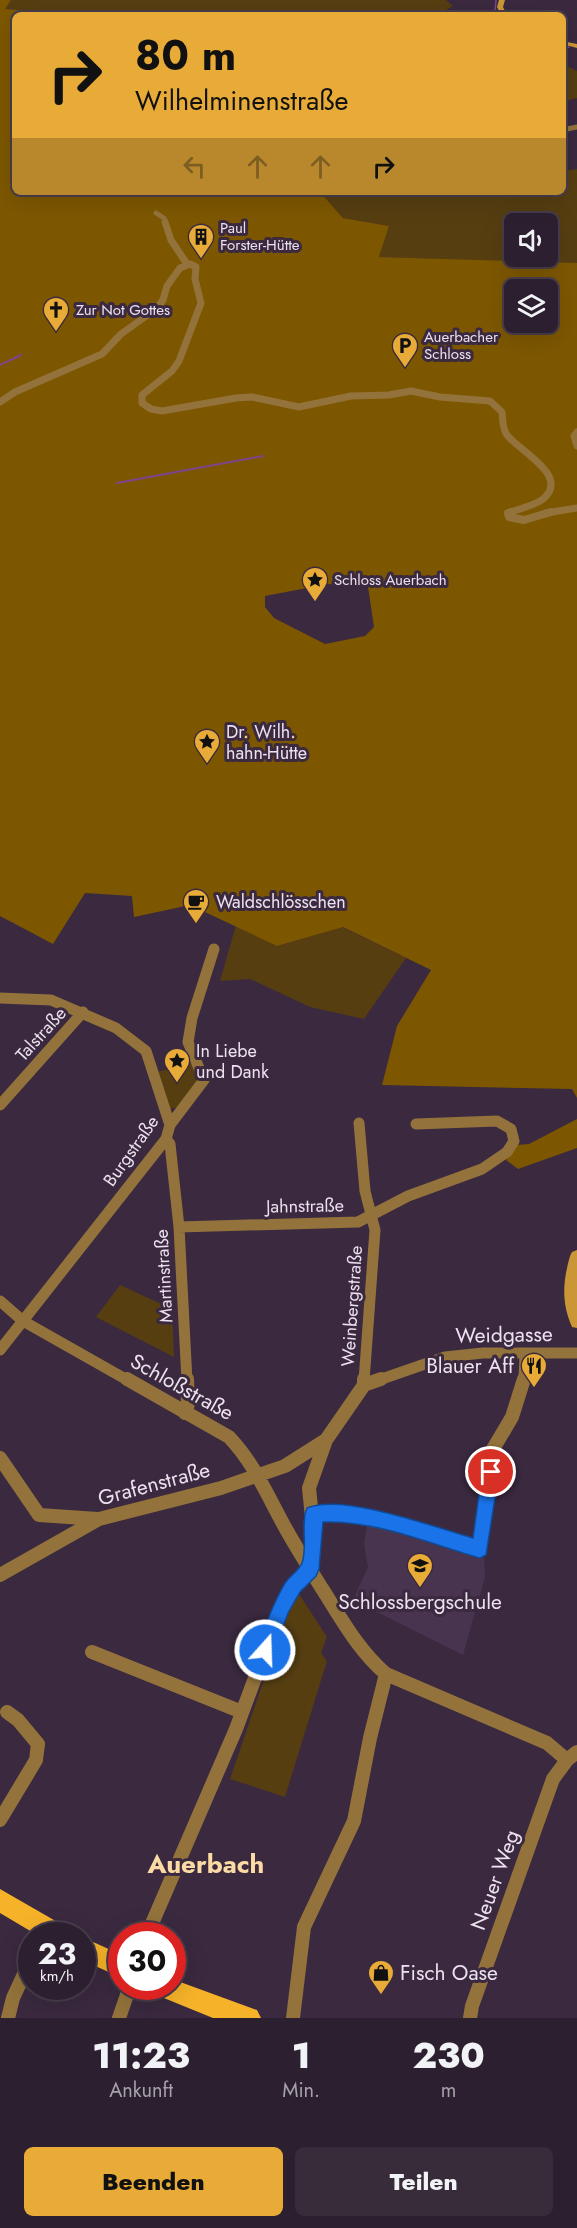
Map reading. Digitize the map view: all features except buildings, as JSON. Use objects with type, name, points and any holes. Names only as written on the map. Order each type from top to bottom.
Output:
[{"type":"main road","points":[[577,1256],[569,1291],[577,1322]]},
{"type":"main road","points":[[0,1900],[32,1922]]},
{"type":"main road","points":[[186,1996],[249,2018]]},
{"type":"street","points":[[156,213],[164,218],[171,240],[187,264]]},
{"type":"street","points":[[0,402],[21,390],[102,354],[121,334],[156,309],[163,300],[167,286],[181,266],[187,264],[196,267],[195,279],[201,297],[200,309],[179,361],[172,371],[142,395],[144,406],[162,411],[252,397],[299,407],[351,396],[416,392],[440,397],[485,399],[499,407],[504,416],[503,426],[507,435],[539,462],[551,481],[546,497],[531,505],[512,510],[508,513],[509,518],[519,520],[577,508]]},
{"type":"street","points":[[577,432],[574,439],[577,446]]},
{"type":"street","name":"Burgstraße","points":[[0,1350],[166,1139],[170,1125],[204,1080],[188,1042],[188,1036],[195,1003],[214,949]]},
{"type":"street","points":[[0,998],[51,1000],[116,1028],[146,1051],[170,1125]]},
{"type":"street","name":"Talstraße","points":[[0,1105],[83,1012]]},
{"type":"street","points":[[370,1218],[410,1196],[494,1163],[506,1154],[514,1141],[511,1129],[497,1121],[416,1124]]},
{"type":"street","name":"Jahnstraße","points":[[180,1227],[347,1224],[370,1218],[359,1123]]},
{"type":"street","name":"Martinstraße","points":[[166,1139],[170,1144],[180,1227],[188,1404],[185,1413]]},
{"type":"street","name":"Weinbergstraße","points":[[364,1385],[375,1230],[370,1218]]},
{"type":"street","name":"Schloßstraße","points":[[0,1301],[23,1321],[229,1437],[240,1447],[310,1569],[371,1663],[386,1674],[547,1743],[572,1756]]},
{"type":"street","name":"Weidgasse","points":[[364,1385],[445,1357],[483,1353],[525,1355],[577,1353]]},
{"type":"street","points":[[313,1514],[338,1513],[371,1518],[480,1549],[493,1449],[501,1439],[518,1398],[526,1369],[525,1355]]},
{"type":"street","points":[[153,1922],[243,1712],[280,1608],[294,1585],[310,1569],[314,1536],[309,1488],[326,1440],[364,1385]]},
{"type":"street","points":[[258,1475],[285,1466],[326,1440]]},
{"type":"street","points":[[0,1458],[39,1515],[99,1519]]},
{"type":"street","name":"Grafenstraße","points":[[0,1575],[99,1519],[221,1488],[258,1475]]},
{"type":"street","points":[[92,1652],[243,1712]]},
{"type":"street","points":[[293,2018],[304,1927],[354,1821],[370,1738],[386,1674]]},
{"type":"street","points":[[0,1820],[36,1760],[39,1744],[18,1720],[7,1712]]},
{"type":"street","name":"Neuer Weg","points":[[470,2018],[472,2006],[553,1779],[572,1756]]},
{"type":"street","points":[[8,2018],[18,1987]]},
{"type":"street","points":[[119,2018],[125,2000]]},
{"type":"shaded area","points":[[0,0],[11,0],[5,9],[48,12],[12,12],[12,195],[323,195],[343,218],[389,226],[379,257],[504,261],[504,267],[558,267],[558,262],[577,263],[577,1098],[572,1089],[382,1085],[397,1026],[431,970],[343,927],[277,946],[190,905],[134,917],[132,896],[85,893],[53,944],[0,916]],"holes":[[[328,584],[368,587],[374,627],[365,636],[325,644],[274,618],[265,607],[265,596]]]},
{"type":"shaded area","points":[[11,0],[446,0],[453,6],[446,10],[425,12],[48,12],[4,9]]},
{"type":"shaded area","points":[[566,66],[577,71],[577,98],[566,101]]},
{"type":"shaded area","points":[[577,169],[577,263],[558,264],[558,213],[504,213],[504,262],[379,257],[389,226],[343,218],[323,195],[566,195],[566,171]]},
{"type":"shaded area","points":[[236,925],[277,946],[342,927],[406,958],[364,1019],[310,1007],[250,979],[220,981]]},
{"type":"shaded area","points":[[192,1063],[199,1080],[179,1107],[169,1109],[157,1072]]},
{"type":"shaded area","points":[[577,1119],[577,1148],[518,1169],[506,1160],[517,1145],[529,1144]]},
{"type":"shaded area","points":[[120,1285],[172,1309],[174,1357],[96,1317]]},
{"type":"shaded area","name":"Schlossbergschule","points":[[368,1521],[484,1556],[485,1577],[463,1655],[353,1600],[368,1567],[364,1543]]},
{"type":"shaded area","points":[[299,1594],[327,1637],[321,1653],[327,1661],[285,1797],[230,1779],[286,1615]]},
{"type":"waterway","points":[[495,12],[496,0]]},
{"type":"waterway","points":[[0,365],[21,355]]},
{"type":"waterway","points":[[117,483],[263,456]]},
{"type":"place","name":"Paul Forster-Hütte","points":[[201,260]]},
{"type":"place","name":"Zur Not Gottes","points":[[56,333]]},
{"type":"place","name":"Auerbacher Schloss","points":[[405,369]]},
{"type":"place","name":"Schloss Auerbach","points":[[315,603]]},
{"type":"place","name":"Dr. Wilh. hahn-Hütte","points":[[207,765]]},
{"type":"place","name":"Waldschlösschen","points":[[196,925]]},
{"type":"place","name":"In Liebe und Dank","points":[[177,1084]]},
{"type":"place","name":"Blauer Aff","points":[[534,1389]]},
{"type":"place","name":"Schlossbergschule","points":[[420,1589]]},
{"type":"place","name":"Fisch Oase","points":[[381,1996]]},
{"type":"district","name":"Auerbach","points":[[206,1864]]},
{"type":"route","points":[[265,1650],[280,1608],[294,1585],[310,1569],[314,1536],[313,1514],[338,1513],[371,1518],[480,1549],[491,1472]]}]
